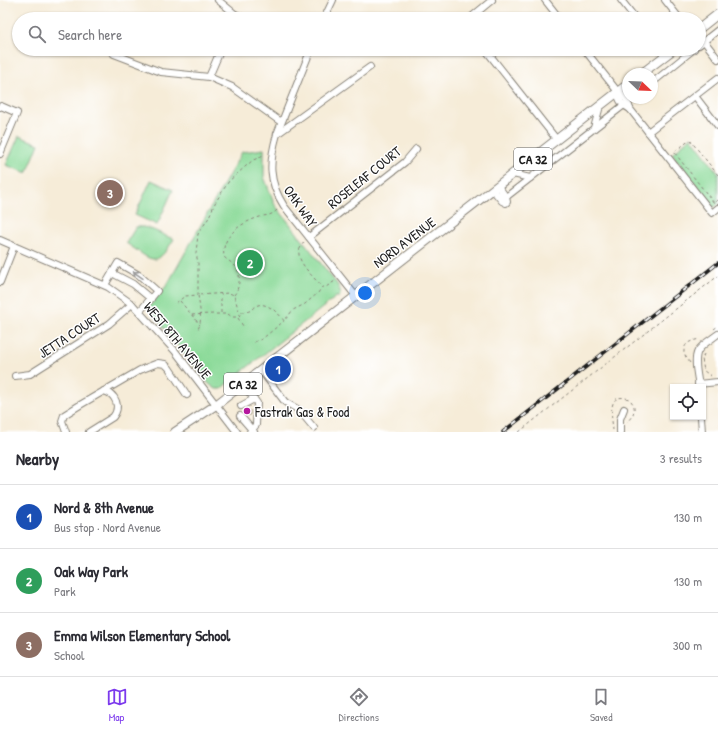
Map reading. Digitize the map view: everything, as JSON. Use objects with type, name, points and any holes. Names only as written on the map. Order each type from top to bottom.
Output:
[{"type":"main road","points":[[706,23],[718,14]]},
{"type":"main road","points":[[647,68],[659,56]]},
{"type":"main road","name":"NORD AVENUE","points":[[175,432],[216,405],[355,295],[422,246],[622,89]]},
{"type":"street","points":[[218,0],[230,12]]},
{"type":"street","points":[[327,12],[333,0]]},
{"type":"street","points":[[477,12],[492,0]]},
{"type":"street","points":[[545,0],[554,12]]},
{"type":"street","points":[[621,0],[630,12]]},
{"type":"street","points":[[665,0],[674,12]]},
{"type":"street","points":[[706,39],[718,30]]},
{"type":"street","points":[[706,48],[718,59]]},
{"type":"street","points":[[119,56],[161,72],[209,77],[232,87],[281,122]]},
{"type":"street","points":[[209,77],[218,56]]},
{"type":"street","name":"OAK WAY","points":[[308,56],[276,134],[271,163],[273,185],[284,206],[306,240],[355,295]]},
{"type":"street","points":[[491,56],[557,140]]},
{"type":"street","points":[[590,56],[618,92],[618,98],[622,100]]},
{"type":"street","points":[[658,77],[685,56]]},
{"type":"street","points":[[276,134],[370,67]]},
{"type":"street","points":[[648,132],[718,78]]},
{"type":"street","points":[[695,96],[718,126]]},
{"type":"street","points":[[496,188],[502,201],[506,201],[530,178],[625,104]]},
{"type":"street","points":[[629,104],[630,109],[712,213],[718,208]]},
{"type":"street","points":[[594,128],[600,106]]},
{"type":"street","points":[[0,107],[17,113],[0,154]]},
{"type":"street","name":"ROSELEAF COURT","points":[[306,240],[405,162],[416,149]]},
{"type":"street","points":[[513,174],[530,178]]},
{"type":"street","name":"WEST 8TH AVENUE","points":[[0,240],[105,285],[132,304],[175,351],[237,432]]},
{"type":"street","points":[[0,282],[14,246]]},
{"type":"street","points":[[105,285],[118,263],[139,275],[157,291],[140,311]]},
{"type":"street","points":[[112,273],[133,284],[151,299]]},
{"type":"street","name":"JETTA COURT","points":[[15,376],[30,374],[109,324],[132,304]]},
{"type":"street","points":[[698,384],[697,354],[703,346],[718,334]]},
{"type":"street","points":[[66,432],[62,421],[64,415],[140,370],[158,364],[165,364],[169,368],[187,395]]},
{"type":"street","points":[[260,370],[285,402],[299,410],[314,428]]},
{"type":"street","points":[[705,384],[718,382]]},
{"type":"street","points":[[243,384],[250,402]]},
{"type":"street","points":[[89,432],[113,417],[116,413],[116,402],[114,398],[104,391]]},
{"type":"street","points":[[240,416],[248,424],[252,431],[256,425],[257,403],[250,402],[241,406]]},
{"type":"street","points":[[620,432],[619,423],[624,410]]},
{"type":"street","points":[[248,416],[248,424]]},
{"type":"street","points":[[701,420],[702,432]]},
{"type":"path","points":[[718,175],[690,140],[674,152],[714,203],[718,200]]},
{"type":"path","points":[[198,329],[200,325],[198,263],[196,253],[198,234],[208,219],[229,180],[253,160],[264,156]]},
{"type":"path","points":[[238,317],[240,312],[234,295],[238,287],[239,273],[235,265],[224,257],[223,252],[226,242],[234,231],[243,223],[262,216],[270,215],[277,210]]},
{"type":"path","points":[[306,240],[299,251],[302,261],[306,269],[322,287]]},
{"type":"path","points":[[519,432],[718,276]]},
{"type":"path","points":[[254,342],[262,339],[276,325],[284,321],[293,310],[305,304],[318,293],[322,287],[326,287],[335,281]]},
{"type":"path","points":[[176,303],[186,296],[229,293],[234,295]]},
{"type":"path","points":[[221,294],[221,314]]},
{"type":"path","points":[[180,300],[200,325]]},
{"type":"path","points":[[240,312],[248,312],[256,306],[261,305],[276,312],[284,321]]},
{"type":"path","points":[[192,315],[228,314],[232,317],[238,317]]},
{"type":"path","points":[[238,317],[243,326]]},
{"type":"path","points":[[705,352],[702,359],[704,371],[710,376],[713,376]]},
{"type":"green space","points":[[19,136],[39,144],[27,173],[6,165]]},
{"type":"green space","points":[[691,137],[718,173],[718,204],[715,207],[710,205],[710,202],[672,154]]},
{"type":"green space","points":[[264,149],[264,177],[275,205],[337,284],[340,293],[339,297],[336,297],[225,385],[222,389],[216,389],[209,384],[148,308],[167,285],[242,152]]},
{"type":"green space","points":[[151,180],[173,190],[157,225],[135,215]]},
{"type":"green space","points":[[136,227],[146,227],[174,239],[162,255],[153,259],[142,254],[126,243]]},
{"type":"tunnel","points":[[248,406],[248,416]]},
{"type":"railway","points":[[503,432],[718,263]]},
{"type":"place","name":"Emma Wilson Elementary School","points":[[110,193]]},
{"type":"place","name":"Oak Way Park","points":[[250,263]]},
{"type":"place","name":"Nord & 8th Avenue","points":[[278,369]]},
{"type":"place","name":"Fastrak Gas & Food","points":[[247,411]]}]
